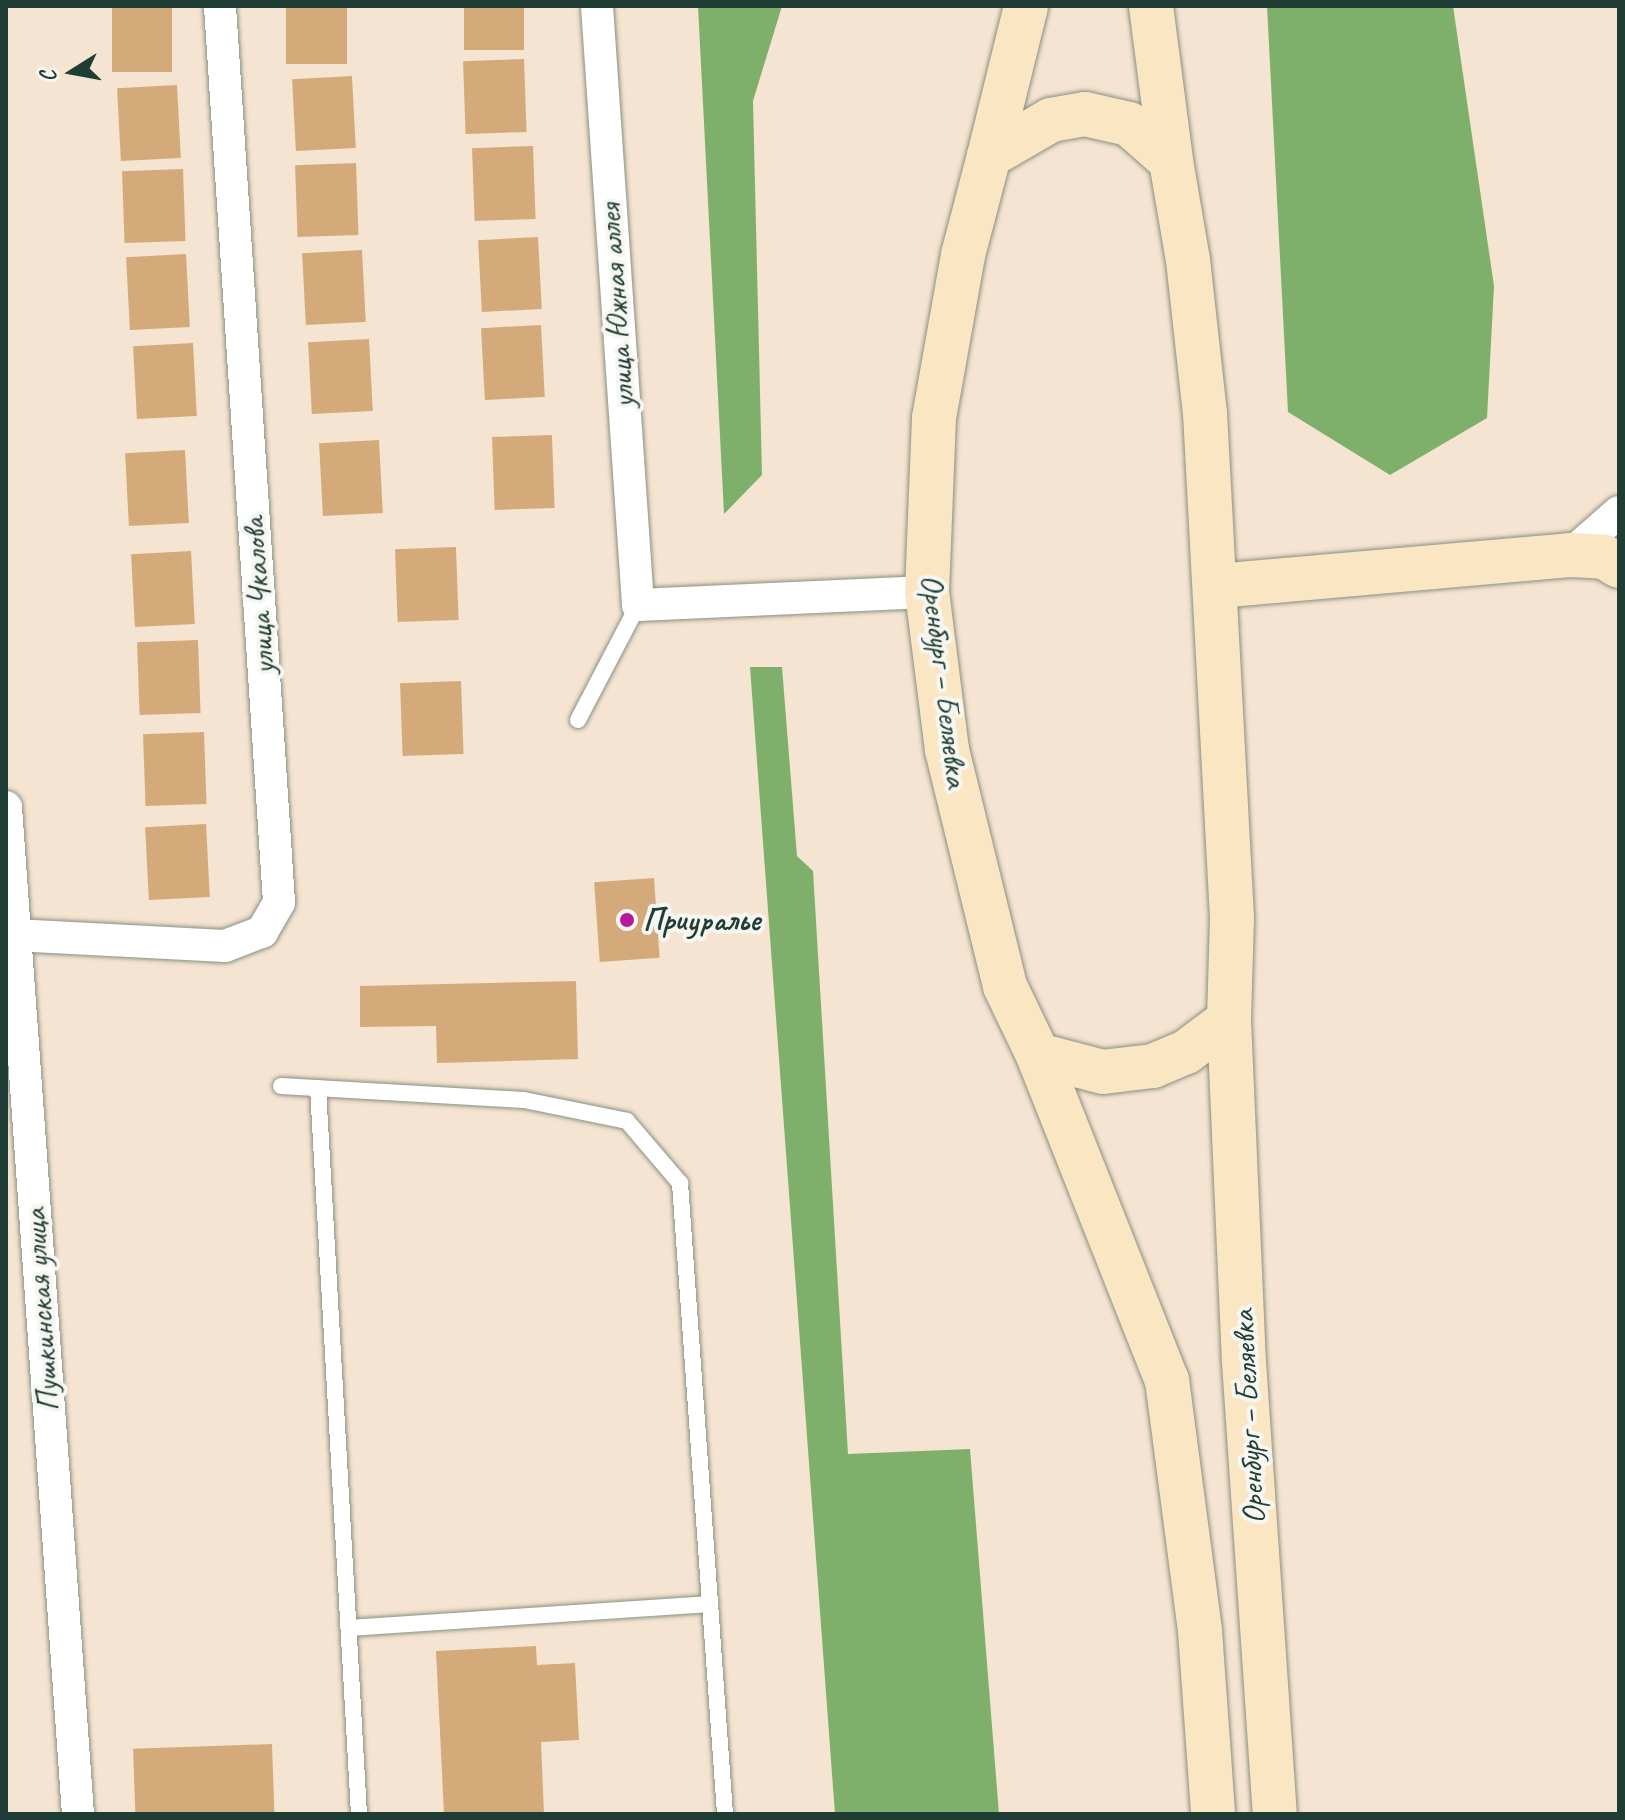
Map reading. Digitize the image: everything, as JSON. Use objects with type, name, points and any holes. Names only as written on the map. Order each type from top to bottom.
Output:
[{"type":"main road","name":"Оренбург – Беляевка","points":[[1026,6],[963,255],[934,418],[927,592],[947,750],[1005,986],[1038,1055],[1167,1380],[1200,1631],[1213,1814]]},
{"type":"main road","name":"Оренбург – Беляевка","points":[[1151,6],[1171,161],[1188,260],[1205,413],[1217,586],[1232,918],[1229,1020],[1244,1362],[1275,1814]]},
{"type":"main road","points":[[989,156],[1051,120],[1085,114],[1129,124],[1171,161]]},
{"type":"main road","points":[[1217,586],[1570,555],[1604,557],[1619,566]]},
{"type":"main road","points":[[1038,1055],[1103,1072],[1153,1066],[1186,1052],[1229,1020]]},
{"type":"street","name":"улица Чкалова","points":[[14,935],[225,946],[262,932],[279,902],[220,6]]},
{"type":"street","name":"улица Южная аллея","points":[[597,6],[638,605]]},
{"type":"street","points":[[1570,555],[1619,512]]},
{"type":"street","points":[[638,605],[927,592]]},
{"type":"street","name":"Пушкинская улица","points":[[6,807],[78,1814]]},
{"type":"lane","points":[[1570,555],[1619,549]]},
{"type":"lane","points":[[578,720],[638,605]]},
{"type":"lane","points":[[281,1086],[524,1100],[627,1121],[680,1183],[725,1814]]},
{"type":"lane","points":[[318,1088],[359,1814]]},
{"type":"lane","points":[[349,1628],[710,1604]]},
{"type":"green space","points":[[698,6],[782,6],[753,101],[762,475],[724,514]]},
{"type":"green space","points":[[1267,6],[1453,6],[1494,286],[1487,418],[1390,475],[1288,412]]},
{"type":"green space","points":[[750,667],[782,667],[797,856],[813,871],[848,1454],[970,1449],[999,1814],[835,1814]]},
{"type":"building","points":[[112,6],[172,6],[172,72],[112,72]]},
{"type":"building","points":[[286,6],[347,6],[347,64],[286,64]]},
{"type":"building","points":[[464,6],[524,6],[524,50],[464,50]]},
{"type":"building","points":[[524,59],[527,132],[466,134],[463,61]]},
{"type":"building","points":[[352,76],[356,148],[296,151],[292,79]]},
{"type":"building","points":[[177,85],[181,158],[121,161],[117,88]]},
{"type":"building","points":[[533,146],[536,219],[475,221],[472,148]]},
{"type":"building","points":[[356,163],[359,235],[298,237],[295,165]]},
{"type":"building","points":[[183,169],[186,241],[125,243],[122,171]]},
{"type":"building","points":[[538,237],[542,309],[482,312],[478,240]]},
{"type":"building","points":[[362,250],[366,322],[306,325],[302,253]]},
{"type":"building","points":[[186,254],[190,327],[130,330],[126,257]]},
{"type":"building","points":[[541,325],[545,397],[485,400],[481,328]]},
{"type":"building","points":[[369,339],[373,411],[312,414],[308,342]]},
{"type":"building","points":[[193,343],[197,416],[137,419],[133,346]]},
{"type":"building","points":[[552,435],[555,508],[495,510],[492,437]]},
{"type":"building","points":[[379,440],[383,513],[323,516],[319,443]]},
{"type":"building","points":[[185,450],[189,523],[129,526],[125,453]]},
{"type":"building","points":[[456,547],[459,620],[398,622],[395,549]]},
{"type":"building","points":[[191,551],[195,624],[135,627],[131,554]]},
{"type":"building","points":[[198,640],[201,713],[140,715],[137,642]]},
{"type":"building","points":[[461,681],[464,754],[403,756],[400,683]]},
{"type":"building","points":[[204,732],[207,804],[146,806],[143,734]]},
{"type":"building","points":[[206,824],[210,897],[149,900],[145,827]]},
{"type":"building","name":"Приуралье","points":[[654,878],[660,958],[600,962],[594,882]]},
{"type":"building","points":[[576,981],[578,1059],[437,1063],[436,1026],[360,1027],[360,986]]},
{"type":"building","points":[[536,1646],[537,1665],[575,1663],[579,1740],[541,1742],[544,1814],[444,1814],[436,1651]]},
{"type":"building","points":[[272,1744],[274,1814],[135,1814],[133,1749]]},
{"type":"place","name":"Приуралье","points":[[627,920]]}]
